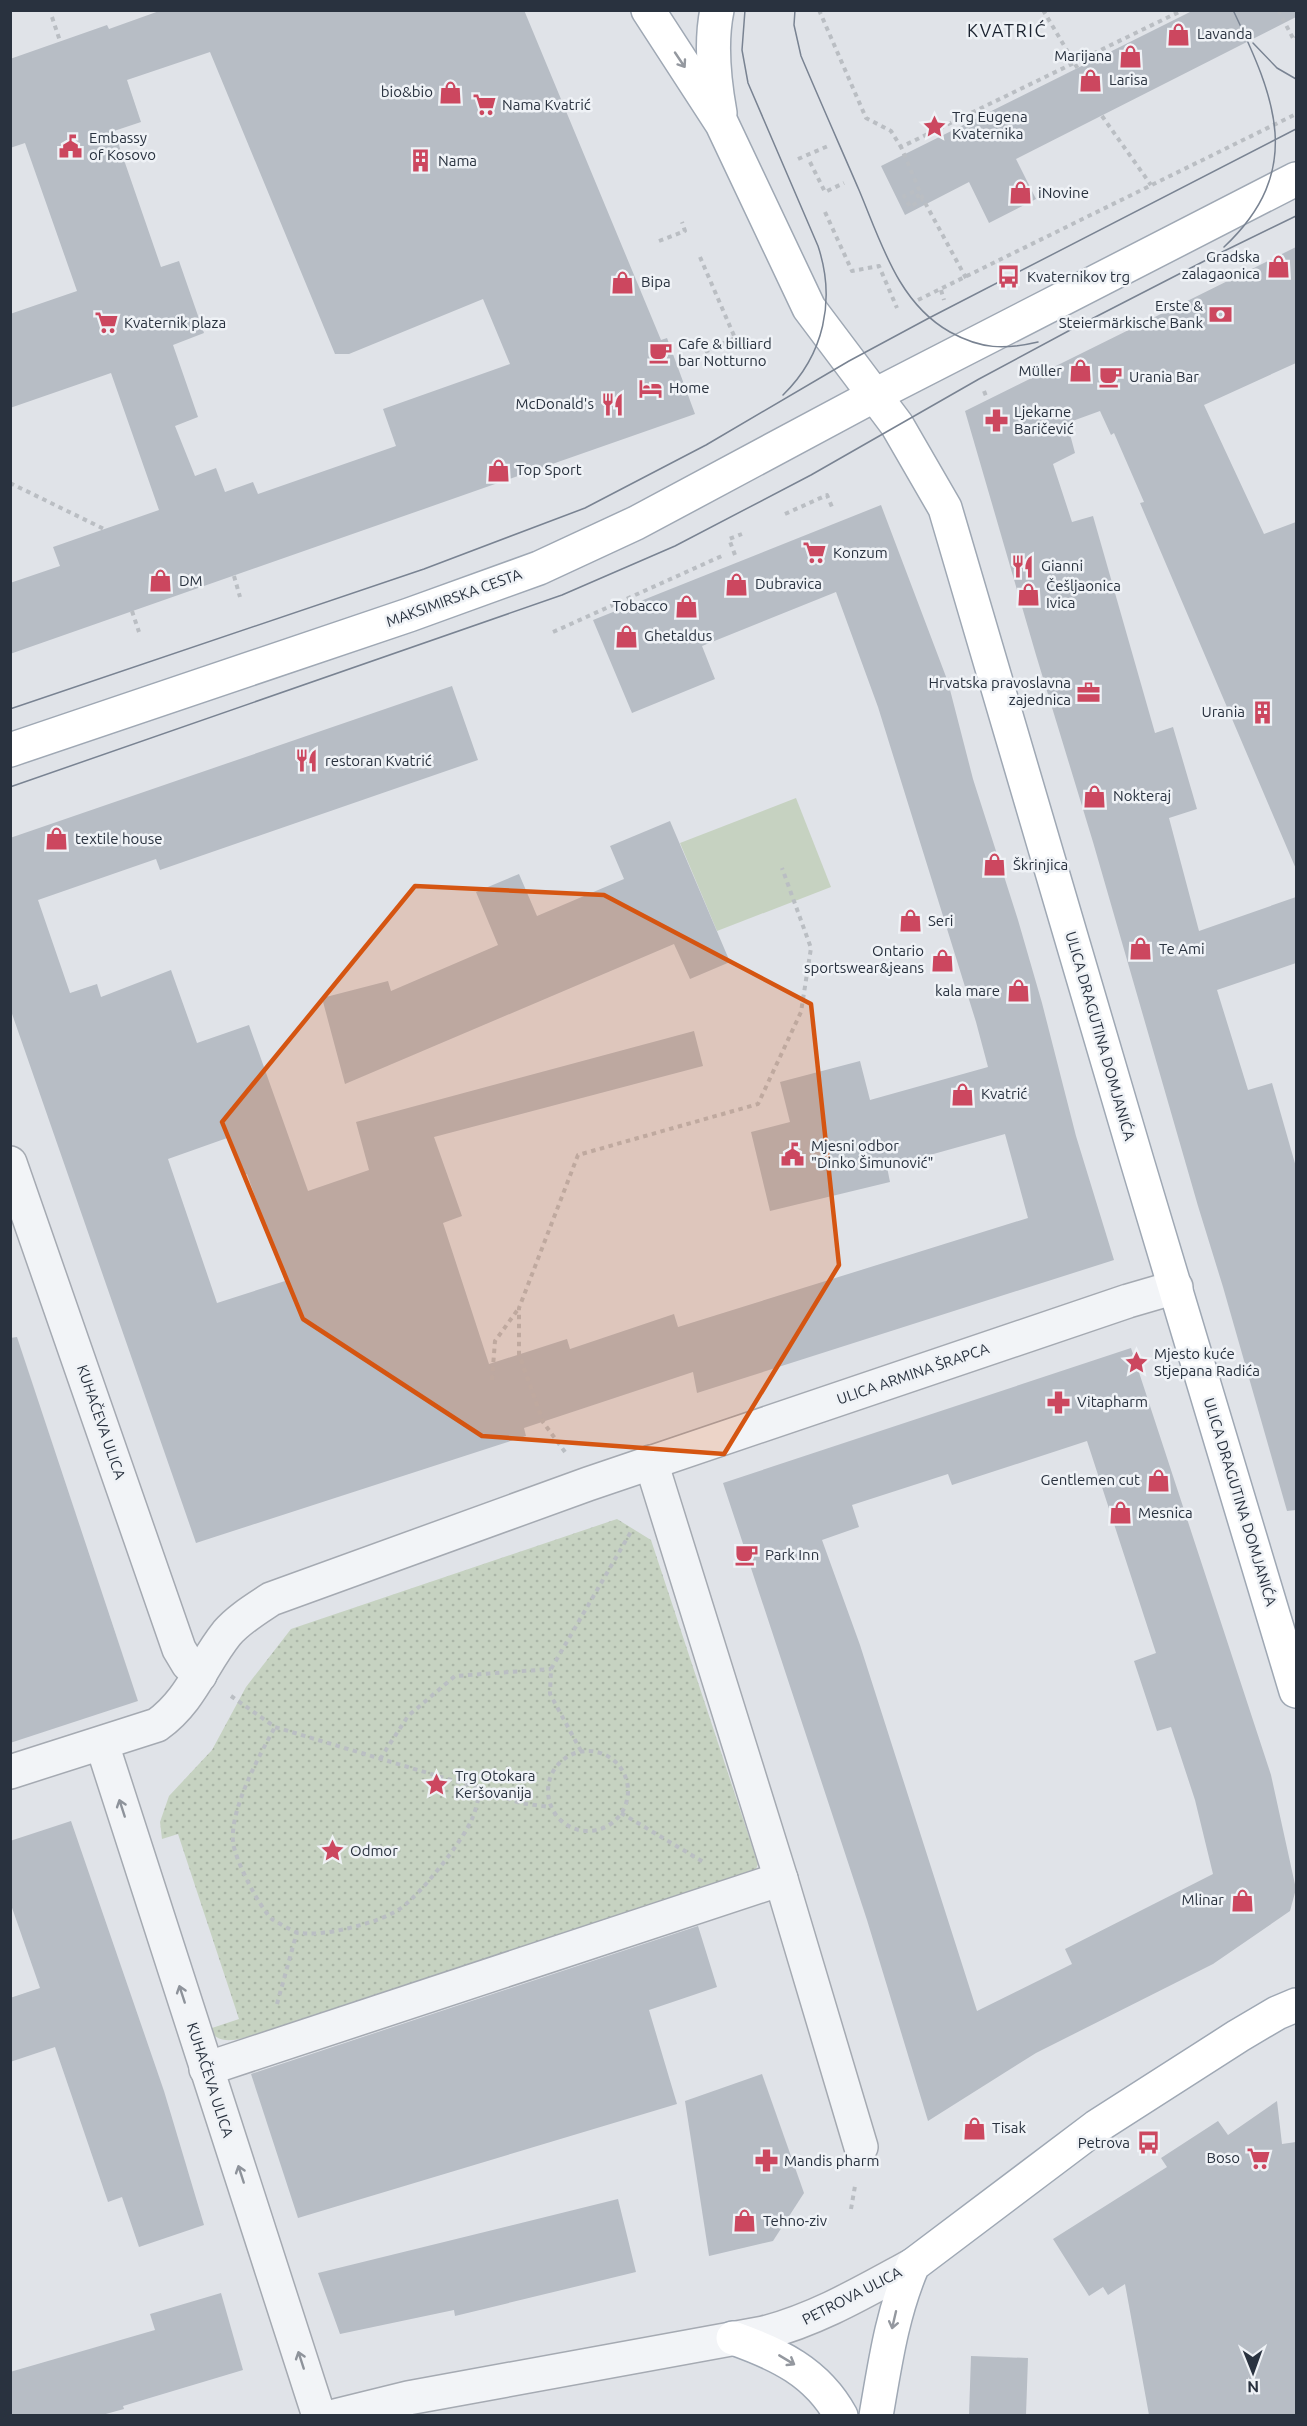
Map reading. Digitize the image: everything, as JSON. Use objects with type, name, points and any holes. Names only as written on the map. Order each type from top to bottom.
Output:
[{"type":"main road","points":[[648,10],[722,124],[809,308],[875,395],[1296,179]]},
{"type":"main road","points":[[717,10],[713,39],[714,63],[722,124]]},
{"type":"main road","name":"MAKSIMIRSKA CESTA","points":[[10,750],[409,615],[539,568],[636,522],[875,395]]},
{"type":"main road","name":"ULICA DRAGUTINA DOMJANIĆA","points":[[875,395],[897,425],[934,487],[953,530],[1127,1127],[1296,1691]]},
{"type":"main road","name":"PETROVA ULICA","points":[[913,2265],[1096,2127],[1238,2036],[1277,2013],[1296,2005]]},
{"type":"main road","points":[[876,2415],[900,2294],[913,2265]]},
{"type":"main road","points":[[733,2338],[769,2350],[789,2361],[814,2379],[831,2398],[841,2415]]},
{"type":"street","name":"KUHAČEVA ULICA","points":[[10,1163],[179,1649],[188,1664],[214,1682]]},
{"type":"street","name":"ULICA ARMINA ŠRAPCA","points":[[651,1462],[1128,1301],[1176,1287]]},
{"type":"street","points":[[10,1772],[157,1725],[214,1682],[228,1631],[271,1599],[651,1462],[767,1884],[861,2147]]},
{"type":"street","name":"KUHAČEVA ULICA","points":[[102,1744],[319,2415]]},
{"type":"street","points":[[206,2069],[767,1884]]},
{"type":"street","name":"PETROVA ULICA","points":[[335,2415],[408,2398],[772,2331],[809,2319],[913,2265]]},
{"type":"path","points":[[819,10],[867,118],[891,131],[901,147],[921,198],[966,278]]},
{"type":"path","points":[[1043,10],[1078,69]]},
{"type":"path","points":[[901,147],[1183,10]]},
{"type":"path","points":[[1278,10],[1295,39]]},
{"type":"path","points":[[52,17],[60,41]]},
{"type":"path","points":[[918,300],[1296,114]]},
{"type":"path","points":[[1102,116],[1150,185]]},
{"type":"path","points":[[798,159],[828,146]]},
{"type":"path","points":[[810,162],[825,192],[844,183]]},
{"type":"path","points":[[915,191],[921,198],[910,207],[904,196],[915,191]]},
{"type":"path","points":[[825,212],[852,270],[879,266],[897,308]]},
{"type":"path","points":[[659,241],[685,231],[682,222]]},
{"type":"path","points":[[700,257],[735,338],[703,353]]},
{"type":"path","points":[[941,290],[944,300]]},
{"type":"path","points":[[984,390],[986,396]]},
{"type":"path","points":[[10,483],[104,529]]},
{"type":"path","points":[[785,514],[826,495],[832,507]]},
{"type":"path","points":[[735,555],[729,539],[742,534]]},
{"type":"path","points":[[553,632],[724,555]]},
{"type":"path","points":[[234,576],[240,597]]},
{"type":"path","points":[[132,611],[139,632]]},
{"type":"path","points":[[492,1380],[495,1341],[519,1308],[578,1155],[758,1104],[801,1012],[811,948],[782,868]]},
{"type":"path","points":[[519,1308],[519,1354],[543,1422],[588,1484]]},
{"type":"path","points":[[581,1751],[550,1694],[551,1669],[625,1538],[640,1519],[662,1499]]},
{"type":"path","points":[[381,1759],[408,1716],[455,1676],[551,1669]]},
{"type":"path","points":[[214,1682],[275,1727],[481,1789],[520,1803],[550,1807]]},
{"type":"path","points":[[275,1727],[252,1772],[237,1813],[233,1842],[246,1881],[272,1918],[297,1932],[333,1932],[371,1922],[401,1909],[437,1871],[472,1820],[481,1789]]},
{"type":"path","points":[[581,1751],[599,1751],[612,1758],[621,1768],[627,1780],[628,1793],[621,1813],[606,1827],[594,1831],[568,1826],[550,1807],[547,1794],[548,1781],[553,1769],[562,1759],[581,1751]]},
{"type":"path","points":[[621,1813],[691,1855],[767,1884]]},
{"type":"path","points":[[264,2050],[297,1932]]},
{"type":"highlighted area","points":[[415,886],[604,895],[811,1004],[839,1265],[724,1454],[482,1436],[303,1319],[222,1122]]},
{"type":"green space","points":[[796,798],[831,887],[717,931],[680,843]]},
{"type":"green space","points":[[617,1519],[651,1540],[758,1864],[756,1869],[748,1878],[258,2034],[231,2040],[214,2035],[209,2029],[239,2019],[178,1834],[162,1839],[160,1822],[169,1796],[212,1750],[246,1687],[291,1629]]},
{"type":"building","points":[[162,10],[524,10],[661,340],[667,338],[695,414],[10,654],[10,583],[60,566],[53,547],[159,510],[111,373],[10,408],[10,314],[77,291],[25,143],[10,148],[10,59],[107,25],[109,29]],"holes":[[[210,52],[335,354],[349,354],[483,299],[510,364],[383,409],[396,446],[258,494],[253,482],[225,492],[216,468],[195,476],[175,426],[198,417],[173,345],[204,333],[179,261],[161,267],[114,131],[141,122],[127,80]]]},
{"type":"building","points":[[1194,10],[1296,10],[1296,17],[1016,159],[1036,199],[989,223],[969,182],[905,215],[881,166]]},
{"type":"building","points":[[1296,247],[1296,363],[1204,405],[1264,534],[1296,522],[1296,869],[1140,503],[1144,502],[1114,433],[1111,435],[1100,411],[1067,423],[1075,453],[1053,464],[1072,522],[1093,516],[1155,733],[1173,727],[1197,809],[1169,818],[1199,931],[1296,897],[1296,963],[1217,990],[1248,1090],[1272,1083],[1296,1167],[1296,1510],[1287,1511],[965,411]]},
{"type":"building","points":[[881,505],[948,682],[973,779],[1018,920],[1076,1136],[1114,1260],[697,1393],[693,1372],[524,1428],[526,1436],[196,1543],[10,1008],[10,838],[452,686],[478,760],[160,870],[156,859],[38,900],[70,993],[97,984],[101,997],[171,970],[197,1043],[249,1025],[308,1191],[369,1170],[356,1122],[694,1031],[703,1066],[434,1137],[462,1216],[443,1223],[489,1364],[567,1339],[570,1349],[674,1314],[678,1327],[1028,1218],[1005,1134],[887,1167],[890,1182],[770,1211],[751,1132],[790,1122],[780,1082],[860,1061],[870,1100],[988,1067],[878,707],[836,592],[702,646],[715,679],[632,713],[593,620]],"holes":[[[230,1137],[245,1175],[247,1174],[285,1281],[217,1303],[168,1159]]]},
{"type":"building","points":[[670,821],[730,962],[690,979],[674,944],[345,1084],[322,998],[388,981],[391,991],[498,945],[476,892],[519,874],[537,916],[624,879],[610,846]]},
{"type":"building","points":[[17,1337],[138,1701],[10,1743],[10,1338]]},
{"type":"building","points":[[1131,1348],[1271,1775],[1296,1889],[1290,1911],[1213,1964],[1036,2053],[928,2121],[867,1920],[723,1483]],"holes":[[[1087,1441],[1156,1653],[1134,1661],[1157,1731],[1171,1727],[1195,1800],[1213,1874],[1065,1949],[1072,1964],[977,2011],[860,1645],[822,1540],[859,1527],[852,1505],[948,1474],[952,1485]]]},
{"type":"building","points":[[71,1821],[164,2091],[204,2225],[139,2247],[122,2197],[108,2202],[55,2047],[10,2062],[10,1998],[40,1988],[10,1902],[10,1841]]},
{"type":"building","points":[[698,1926],[717,1987],[649,2010],[677,2104],[298,2218],[251,2074]]},
{"type":"building","points":[[762,2074],[804,2193],[773,2241],[709,2256],[685,2101]]},
{"type":"building","points":[[1277,2101],[1282,2144],[1296,2142],[1296,2415],[1149,2415],[1125,2284],[1108,2295],[1103,2287],[1089,2296],[1053,2239],[1167,2167],[1161,2158],[1218,2121],[1228,2135]]},
{"type":"building","points":[[618,2199],[636,2272],[455,2316],[454,2310],[340,2334],[318,2273]]},
{"type":"building","points":[[221,2293],[243,2370],[123,2406],[124,2409],[102,2415],[10,2415],[10,2372],[155,2330],[150,2314]]},
{"type":"building","points":[[971,2356],[1028,2358],[1026,2415],[969,2415]]},
{"type":"tram line","points":[[745,10],[742,50],[748,83],[818,246],[826,286],[823,326],[817,345],[797,379],[783,395]]},
{"type":"tram line","points":[[795,10],[794,25],[801,56],[884,250],[904,288],[932,320],[961,338],[983,345],[1003,347],[1038,342]]},
{"type":"tram line","points":[[1224,247],[1250,218],[1266,190],[1274,161],[1275,133],[1270,103],[1261,73],[1233,10]]},
{"type":"tram line","points":[[1253,43],[1277,68],[1296,79]]},
{"type":"tram line","points":[[10,709],[424,569],[585,508],[706,445],[849,361],[929,318],[1296,129]]},
{"type":"tram line","points":[[10,787],[562,595],[675,546],[811,475],[979,379],[1074,328],[1296,216]]},
{"type":"place","name":"Lavanda","points":[[1179,34]]},
{"type":"place","name":"Marijana","points":[[1130,56]]},
{"type":"place","name":"Larisa","points":[[1091,80]]},
{"type":"place","name":"bio&bio","points":[[451,92]]},
{"type":"place","name":"Nama Kvatrić","points":[[484,105]]},
{"type":"place","name":"Trg Eugena Kvaternika","points":[[934,126]]},
{"type":"place","name":"Embassy of Kosovo","points":[[71,147]]},
{"type":"place","name":"Nama","points":[[420,161]]},
{"type":"place","name":"iNovine","points":[[1020,193]]},
{"type":"place","name":"Gradska zalagaonica","points":[[1278,266]]},
{"type":"place","name":"Kvaternikov trg","points":[[1009,277]]},
{"type":"place","name":"Bipa","points":[[623,282]]},
{"type":"place","name":"Erste & Steiermärkische Bank","points":[[1221,315]]},
{"type":"place","name":"Kvaternik plaza","points":[[106,323]]},
{"type":"place","name":"Cafe & billiard bar Notturno","points":[[660,353]]},
{"type":"place","name":"Müller","points":[[1080,371]]},
{"type":"place","name":"Urania Bar","points":[[1111,377]]},
{"type":"place","name":"Home","points":[[651,388]]},
{"type":"place","name":"McDonald's","points":[[612,404]]},
{"type":"place","name":"Ljekarne Baričević","points":[[996,421]]},
{"type":"place","name":"Top Sport","points":[[498,470]]},
{"type":"place","name":"Konzum","points":[[815,553]]},
{"type":"place","name":"Gianni","points":[[1023,566]]},
{"type":"place","name":"DM","points":[[161,581]]},
{"type":"place","name":"Dubravica","points":[[737,584]]},
{"type":"place","name":"Češljaonica Ivica","points":[[1028,595]]},
{"type":"place","name":"Tobacco","points":[[686,606]]},
{"type":"place","name":"Ghetaldus","points":[[626,636]]},
{"type":"place","name":"Hrvatska pravoslavna zajednica","points":[[1089,692]]},
{"type":"place","name":"Urania","points":[[1263,712]]},
{"type":"place","name":"restoran Kvatrić","points":[[307,761]]},
{"type":"place","name":"Nokteraj","points":[[1095,796]]},
{"type":"place","name":"textile house","points":[[57,839]]},
{"type":"place","name":"Škrinjica","points":[[995,865]]},
{"type":"place","name":"Seri","points":[[910,921]]},
{"type":"place","name":"Te Ami","points":[[1141,949]]},
{"type":"place","name":"Ontario sportswear&jeans","points":[[942,960]]},
{"type":"place","name":"kala mare","points":[[1018,991]]},
{"type":"place","name":"Kvatrić","points":[[963,1094]]},
{"type":"place","name":"Mjesni odbor \"Dinko Šimunović\"","points":[[793,1155]]},
{"type":"place","name":"Mjesto kuće Stjepana Radića","points":[[1136,1363]]},
{"type":"place","name":"Vitapharm","points":[[1059,1402]]},
{"type":"place","name":"Gentlemen cut","points":[[1158,1480]]},
{"type":"place","name":"Mesnica","points":[[1120,1513]]},
{"type":"place","name":"Park Inn","points":[[747,1555]]},
{"type":"place","name":"Trg Otokara Keršovanija","points":[[437,1785]]},
{"type":"place","name":"Odmor","points":[[332,1851]]},
{"type":"place","name":"Mlinar","points":[[1242,1900]]},
{"type":"place","name":"Tisak","points":[[974,2128]]},
{"type":"place","name":"Petrova","points":[[1148,2143]]},
{"type":"place","name":"Boso","points":[[1258,2158]]},
{"type":"place","name":"Mandis pharm","points":[[766,2161]]},
{"type":"place","name":"Tehno-ziv","points":[[745,2221]]},
{"type":"district","name":"KVATRIĆ","points":[[1007,31]]}]
